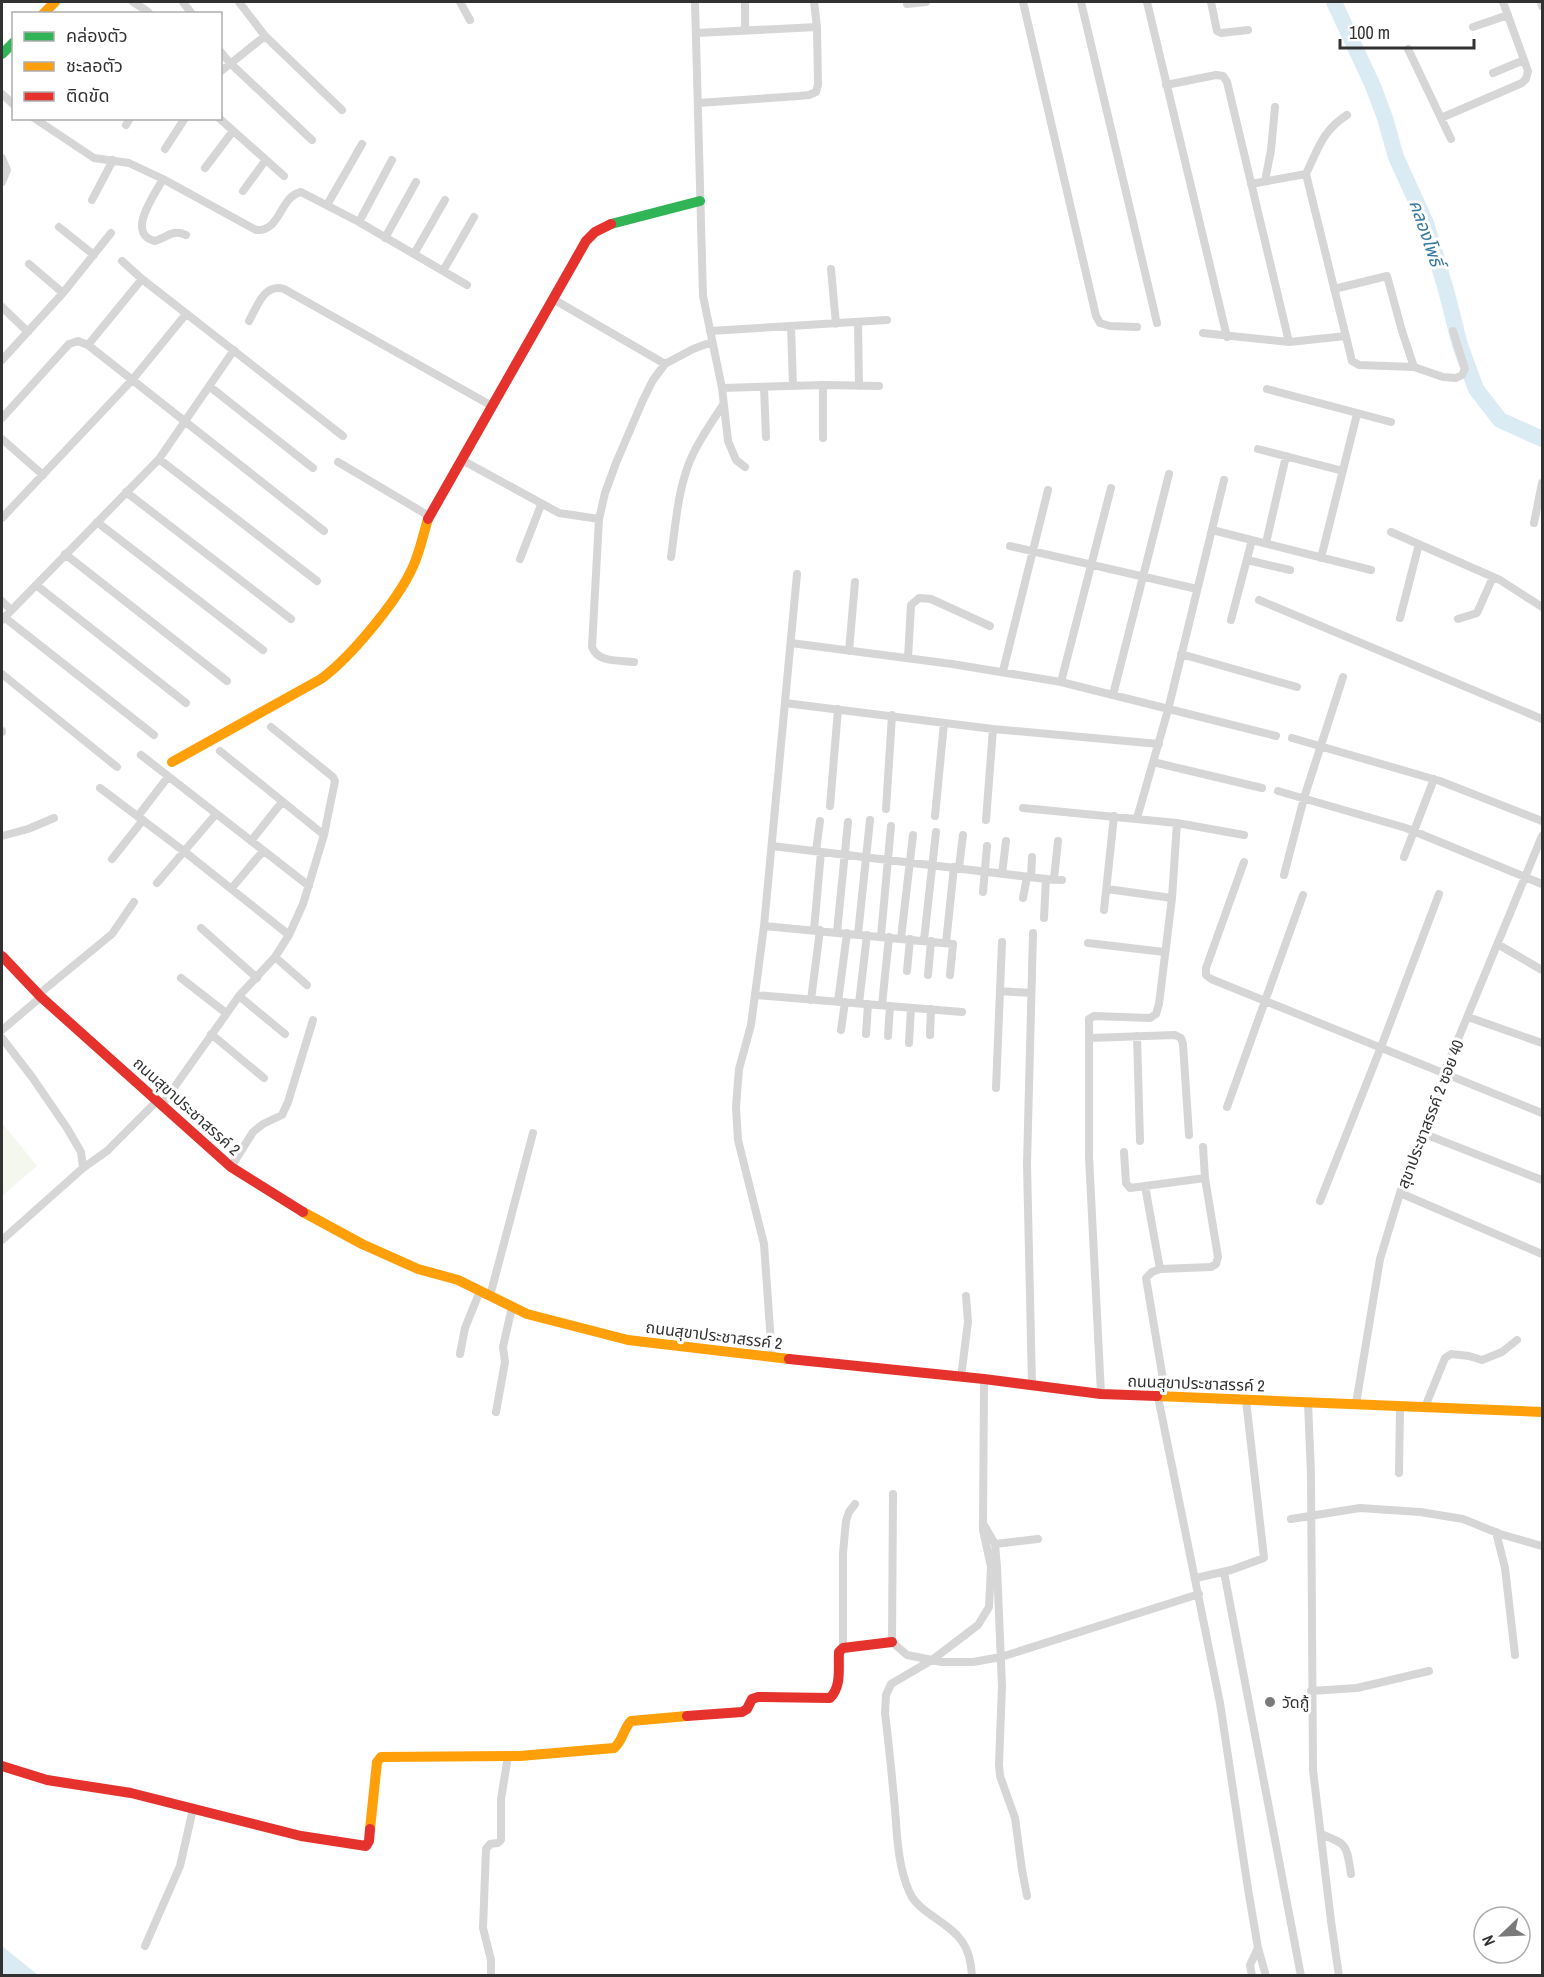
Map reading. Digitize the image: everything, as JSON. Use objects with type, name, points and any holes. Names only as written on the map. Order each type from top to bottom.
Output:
[{"type":"street","points":[[238,2],[265,36],[342,110]]},
{"type":"street","points":[[460,2],[470,20]]},
{"type":"street","points":[[694,2],[703,296],[722,388],[732,454],[744,467]]},
{"type":"street","points":[[744,2],[745,30]]},
{"type":"street","points":[[698,103],[799,96],[816,92],[818,85],[817,27],[814,2]]},
{"type":"street","points":[[907,4],[926,2]]},
{"type":"street","points":[[1023,2],[1096,316],[1100,323],[1110,326],[1137,327]]},
{"type":"street","points":[[1082,2],[1157,323]]},
{"type":"street","points":[[1147,2],[1227,337]]},
{"type":"street","points":[[1211,2],[1217,32],[1248,30]]},
{"type":"street","points":[[1441,118],[1522,83],[1526,79],[1528,71],[1503,2]]},
{"type":"street","points":[[1541,2],[1542,6]]},
{"type":"street","points":[[1473,27],[1508,15]]},
{"type":"street","points":[[696,33],[817,27]]},
{"type":"street","points":[[222,70],[265,36]]},
{"type":"street","points":[[1408,49],[1451,139]]},
{"type":"street","points":[[222,53],[312,140]]},
{"type":"street","points":[[1493,73],[1524,60]]},
{"type":"street","points":[[1166,86],[1216,75],[1223,76],[1227,82],[1289,342]]},
{"type":"street","points":[[1265,182],[1275,107]]},
{"type":"street","points":[[1347,115],[1334,123],[1327,131],[1306,174],[1353,361],[1356,364],[1414,367],[1443,377],[1456,378],[1462,375],[1465,369],[1453,331]]},
{"type":"street","points":[[37,120],[94,158],[129,163],[163,178],[256,230],[268,228],[293,194],[301,192],[359,222],[467,285]]},
{"type":"street","points":[[165,149],[184,120]]},
{"type":"street","points":[[221,120],[284,176]]},
{"type":"street","points":[[205,168],[233,131]]},
{"type":"street","points":[[327,205],[362,144]]},
{"type":"street","points":[[2,158],[7,170],[2,182]]},
{"type":"street","points":[[92,200],[113,160]]},
{"type":"street","points":[[359,222],[392,160]]},
{"type":"street","points":[[243,191],[265,161]]},
{"type":"street","points":[[1251,184],[1306,174]]},
{"type":"street","points":[[163,178],[141,219],[143,234],[149,240],[155,241],[173,232],[186,235]]},
{"type":"street","points":[[385,238],[416,182]]},
{"type":"street","points":[[414,254],[445,200]]},
{"type":"street","points":[[172,762],[335,669],[393,602],[416,561],[429,516],[586,241],[607,225],[700,201]]},
{"type":"street","points":[[443,271],[474,217]]},
{"type":"street","points":[[59,227],[94,255]]},
{"type":"street","points":[[2,360],[63,293],[111,233]]},
{"type":"street","points":[[122,261],[186,314],[343,436]]},
{"type":"street","points":[[29,264],[63,293]]},
{"type":"street","points":[[831,269],[836,324]]},
{"type":"street","points":[[1334,289],[1387,276],[1414,367]]},
{"type":"street","points":[[88,345],[142,279]]},
{"type":"street","points":[[249,321],[266,292],[277,287],[492,406]]},
{"type":"street","points":[[553,299],[665,364]]},
{"type":"street","points":[[2,307],[28,332]]},
{"type":"street","points":[[2,518],[133,379],[186,314]]},
{"type":"street","points":[[710,332],[887,320]]},
{"type":"street","points":[[858,322],[859,386]]},
{"type":"street","points":[[791,326],[793,386]]},
{"type":"street","points":[[1203,333],[1289,342],[1346,336]]},
{"type":"street","points":[[2,418],[69,344],[78,341],[88,345],[133,379],[184,422],[324,531]]},
{"type":"street","points":[[634,662],[599,658],[594,654],[592,647],[599,519],[605,493],[633,421],[653,380],[665,364],[712,342]]},
{"type":"street","points":[[154,735],[3,618],[159,459],[234,350]]},
{"type":"street","points":[[823,385],[823,438]]},
{"type":"street","points":[[209,386],[313,468]]},
{"type":"street","points":[[722,388],[879,386]]},
{"type":"street","points":[[764,387],[766,437]]},
{"type":"street","points":[[1267,389],[1391,422]]},
{"type":"street","points":[[671,557],[678,507],[687,468],[694,452],[723,405]]},
{"type":"street","points":[[1321,558],[1357,414]]},
{"type":"street","points":[[2,439],[43,475]]},
{"type":"street","points":[[1258,449],[1343,471]]},
{"type":"street","points":[[1266,543],[1286,456]]},
{"type":"street","points":[[159,459],[317,581]]},
{"type":"street","points":[[462,460],[559,513],[599,519]]},
{"type":"street","points":[[338,462],[429,516]]},
{"type":"street","points":[[1113,695],[1169,474]]},
{"type":"street","points":[[1137,818],[1168,710],[1224,480]]},
{"type":"street","points":[[1534,523],[1540,510],[1542,483]]},
{"type":"street","points":[[1061,682],[1111,488]]},
{"type":"street","points":[[1003,671],[1048,490]]},
{"type":"street","points":[[126,492],[291,619]]},
{"type":"street","points":[[520,559],[541,505]]},
{"type":"street","points":[[97,522],[263,650]]},
{"type":"street","points":[[1212,530],[1371,570]]},
{"type":"street","points":[[1391,532],[1493,577],[1542,606]]},
{"type":"street","points":[[1231,620],[1252,540]]},
{"type":"street","points":[[1400,618],[1419,544]]},
{"type":"street","points":[[1010,546],[1197,589]]},
{"type":"street","points":[[66,554],[227,681]]},
{"type":"street","points":[[1247,560],[1290,570]]},
{"type":"street","points":[[772,1357],[764,1244],[738,1140],[735,1107],[739,1069],[751,1025],[756,995],[797,574]]},
{"type":"street","points":[[1458,619],[1478,613],[1493,577]]},
{"type":"street","points":[[849,651],[855,582]]},
{"type":"street","points":[[36,585],[186,704]]},
{"type":"street","points":[[908,658],[911,605],[919,598],[931,599],[990,626]]},
{"type":"street","points":[[1259,600],[1542,719]]},
{"type":"street","points":[[2,601],[11,610]]},
{"type":"street","points":[[791,643],[1003,671],[1061,682],[1276,736]]},
{"type":"street","points":[[1181,654],[1297,687]]},
{"type":"street","points":[[2,674],[117,767]]},
{"type":"street","points":[[1284,875],[1304,798],[1343,677]]},
{"type":"street","points":[[785,703],[993,729],[1159,744]]},
{"type":"street","points":[[830,806],[838,709]]},
{"type":"street","points":[[886,809],[892,715]]},
{"type":"street","points":[[935,816],[944,723]]},
{"type":"street","points":[[2,1240],[83,1168],[107,1151],[158,1104],[239,996],[275,957],[298,918],[324,835],[335,781],[271,727]]},
{"type":"street","points":[[987,820],[993,729]]},
{"type":"street","points":[[1292,738],[1434,779],[1542,821]]},
{"type":"street","points":[[220,751],[324,835]]},
{"type":"street","points":[[141,755],[309,886]]},
{"type":"street","points":[[1153,762],[1262,788]]},
{"type":"street","points":[[112,859],[168,777]]},
{"type":"street","points":[[1404,857],[1434,779]]},
{"type":"street","points":[[100,788],[186,852],[289,935]]},
{"type":"street","points":[[1278,791],[1413,831],[1542,884]]},
{"type":"street","points":[[251,842],[282,802]]},
{"type":"street","points":[[1023,808],[1137,818],[1244,835]]},
{"type":"street","points":[[157,883],[186,852],[216,814]]},
{"type":"street","points":[[1104,910],[1114,816]]},
{"type":"street","points":[[2,836],[28,829],[54,818]]},
{"type":"street","points":[[859,1003],[866,856],[870,820]]},
{"type":"street","points":[[811,1000],[817,930],[820,821]]},
{"type":"street","points":[[837,932],[848,822]]},
{"type":"street","points":[[1101,1394],[1089,1156],[1089,1019],[1094,1016],[1150,1018],[1156,1014],[1172,898],[1177,823]]},
{"type":"street","points":[[888,1036],[885,937],[891,826]]},
{"type":"street","points":[[928,975],[928,941],[936,832]]},
{"type":"street","points":[[901,938],[913,835]]},
{"type":"street","points":[[946,943],[956,867],[963,835]]},
{"type":"street","name":"สุขาประชาสรรค์ 2 ซอย 40","points":[[1356,1404],[1380,1259],[1400,1194],[1444,1073],[1499,945],[1542,836]]},
{"type":"street","points":[[1002,874],[1006,841]]},
{"type":"street","points":[[1044,918],[1054,879],[1058,841]]},
{"type":"street","points":[[772,846],[1054,879]]},
{"type":"street","points":[[983,892],[987,846]]},
{"type":"street","points":[[231,889],[263,851]]},
{"type":"street","points":[[1023,898],[1032,857]]},
{"type":"street","points":[[1244,862],[1206,968],[1206,975],[1211,979],[1542,1113]]},
{"type":"street","points":[[1107,889],[1172,898]]},
{"type":"street","points":[[1320,1200],[1439,894]]},
{"type":"street","points":[[1227,1107],[1303,895]]},
{"type":"street","points":[[2,1030],[112,934],[134,902]]},
{"type":"street","points":[[764,926],[952,944],[950,975]]},
{"type":"street","points":[[201,928],[257,978]]},
{"type":"street","points":[[841,1030],[847,933]]},
{"type":"street","points":[[1032,1385],[1027,1164],[1033,933]]},
{"type":"street","points":[[907,971],[910,939]]},
{"type":"street","points":[[996,1088],[1002,942]]},
{"type":"street","points":[[1088,943],[1164,952]]},
{"type":"street","points":[[1499,945],[1542,970]]},
{"type":"street","name":"ถนนสุขาประชาสรรค์ 2","points":[[2,956],[40,995],[150,1093],[158,1104],[231,1167],[291,1206],[362,1244],[418,1269],[458,1280],[527,1314],[628,1340],[1101,1394],[1542,1412]]},
{"type":"street","points":[[275,957],[307,985]]},
{"type":"street","points":[[181,978],[226,1013]]},
{"type":"street","points":[[1000,991],[1031,993]]},
{"type":"street","points":[[756,995],[962,1012]]},
{"type":"street","points":[[239,996],[285,1034]]},
{"type":"street","points":[[866,1034],[868,1004]]},
{"type":"street","points":[[909,1043],[911,1008]]},
{"type":"street","points":[[930,1035],[931,1009]]},
{"type":"street","points":[[1468,1017],[1542,1043]]},
{"type":"street","points":[[231,1167],[253,1132],[263,1124],[282,1115],[313,1020]]},
{"type":"street","points":[[210,1034],[264,1078]]},
{"type":"street","points":[[1089,1038],[1175,1035],[1181,1038],[1189,1135]]},
{"type":"street","points":[[1137,1036],[1140,1141]]},
{"type":"street","points":[[2,1038],[67,1128],[81,1152],[83,1168]]},
{"type":"street","points":[[460,1354],[465,1328],[485,1293],[533,1132]]},
{"type":"street","points":[[1422,1133],[1542,1180]]},
{"type":"street","points":[[1203,1147],[1205,1178],[1218,1257],[1216,1264],[1211,1267],[1160,1269],[1152,1272],[1146,1278],[1162,1397],[1220,1703],[1258,1948],[1266,1976]]},
{"type":"street","points":[[1124,1152],[1126,1183],[1130,1188],[1205,1178]]},
{"type":"street","points":[[1145,1186],[1160,1269]]},
{"type":"street","points":[[1400,1194],[1542,1254]]},
{"type":"street","points":[[961,1377],[968,1322],[966,1296]]},
{"type":"street","points":[[496,1412],[504,1362],[503,1347],[512,1307]]},
{"type":"street","points":[[1425,1407],[1445,1358],[1450,1354],[1482,1360],[1502,1352],[1517,1340]]},
{"type":"street","points":[[972,1976],[971,1962],[960,1936],[923,1908],[910,1895],[906,1884],[899,1850],[885,1713],[886,1695],[891,1684],[932,1660],[978,1625],[989,1607],[990,1567],[983,1523],[984,1379]]},
{"type":"street","points":[[1196,1578],[1224,1572],[1264,1558],[1246,1400]]},
{"type":"street","points":[[1308,1403],[1311,1474],[1313,1770],[1339,1976]]},
{"type":"street","points":[[1399,1473],[1400,1406]]},
{"type":"street","points":[[892,1642],[893,1494]]},
{"type":"street","points":[[843,1648],[843,1553],[846,1521],[855,1504]]},
{"type":"street","points":[[1291,1519],[1360,1508],[1420,1512],[1463,1519],[1542,1546]]},
{"type":"street","points":[[983,1523],[995,1544],[1002,1696],[1000,1776],[1016,1818],[1022,1870],[1028,1896]]},
{"type":"street","points":[[1496,1532],[1505,1568],[1515,1655]]},
{"type":"street","points":[[995,1544],[1038,1539]]},
{"type":"street","points":[[1224,1572],[1301,1976]]},
{"type":"street","points":[[2,1766],[47,1780],[131,1793],[301,1836],[366,1846],[369,1841],[377,1762],[381,1757],[548,1755],[614,1748],[620,1745],[626,1724],[631,1721],[742,1712],[747,1709],[752,1699],[758,1697],[830,1698],[835,1694],[837,1688],[838,1652],[843,1648],[892,1642],[907,1655],[942,1662],[960,1663],[1001,1657],[1199,1594]]},
{"type":"street","points":[[1311,1691],[1357,1688],[1429,1671]]},
{"type":"street","points":[[491,1976],[491,1960],[483,1928],[486,1849],[490,1844],[501,1840],[501,1798],[508,1756]]},
{"type":"street","points":[[145,1946],[180,1866],[193,1809]]},
{"type":"street","points":[[1320,1834],[1344,1844],[1351,1874]]},
{"type":"street","points":[[1252,1976],[1250,1965],[1258,1948]]},
{"type":"shaded area","points":[[2,1123],[37,1166],[2,1196]]},
{"type":"shaded area","points":[[2,1946],[38,1975],[2,1975]]},
{"type":"waterway","name":"คลองโพธิ์","points":[[1334,2],[1373,86],[1396,157],[1426,223],[1460,345],[1476,389],[1500,420],[1542,439]]},
{"type":"traffic: fast","points":[[2,54],[12,44]]},
{"type":"traffic: fast","points":[[611,224],[700,201]]},
{"type":"traffic: slow","points":[[45,12],[55,2]]},
{"type":"traffic: slow","points":[[172,762],[321,679],[347,656],[389,607],[410,573],[428,519]]},
{"type":"traffic: slow","points":[[303,1212],[362,1244],[418,1269],[458,1280],[527,1314],[628,1340],[789,1359]]},
{"type":"traffic: slow","points":[[1157,1396],[1542,1412]]},
{"type":"traffic: slow","points":[[370,1829],[377,1762],[381,1757],[520,1756],[614,1748],[631,1721],[687,1716]]},
{"type":"traffic: jam","points":[[428,519],[586,241],[595,232],[611,224]]},
{"type":"traffic: jam","points":[[2,956],[41,997],[231,1167],[303,1212]]},
{"type":"traffic: jam","points":[[789,1359],[984,1379],[1101,1394],[1157,1396]]},
{"type":"traffic: jam","points":[[687,1716],[742,1712],[747,1709],[752,1699],[758,1697],[830,1698],[838,1682],[839,1652],[843,1648],[892,1642]]},
{"type":"traffic: jam","points":[[2,1766],[47,1780],[131,1793],[301,1836],[366,1846],[370,1829]]},
{"type":"place","name":"วัดกู้","points":[[1270,1702]]}]
